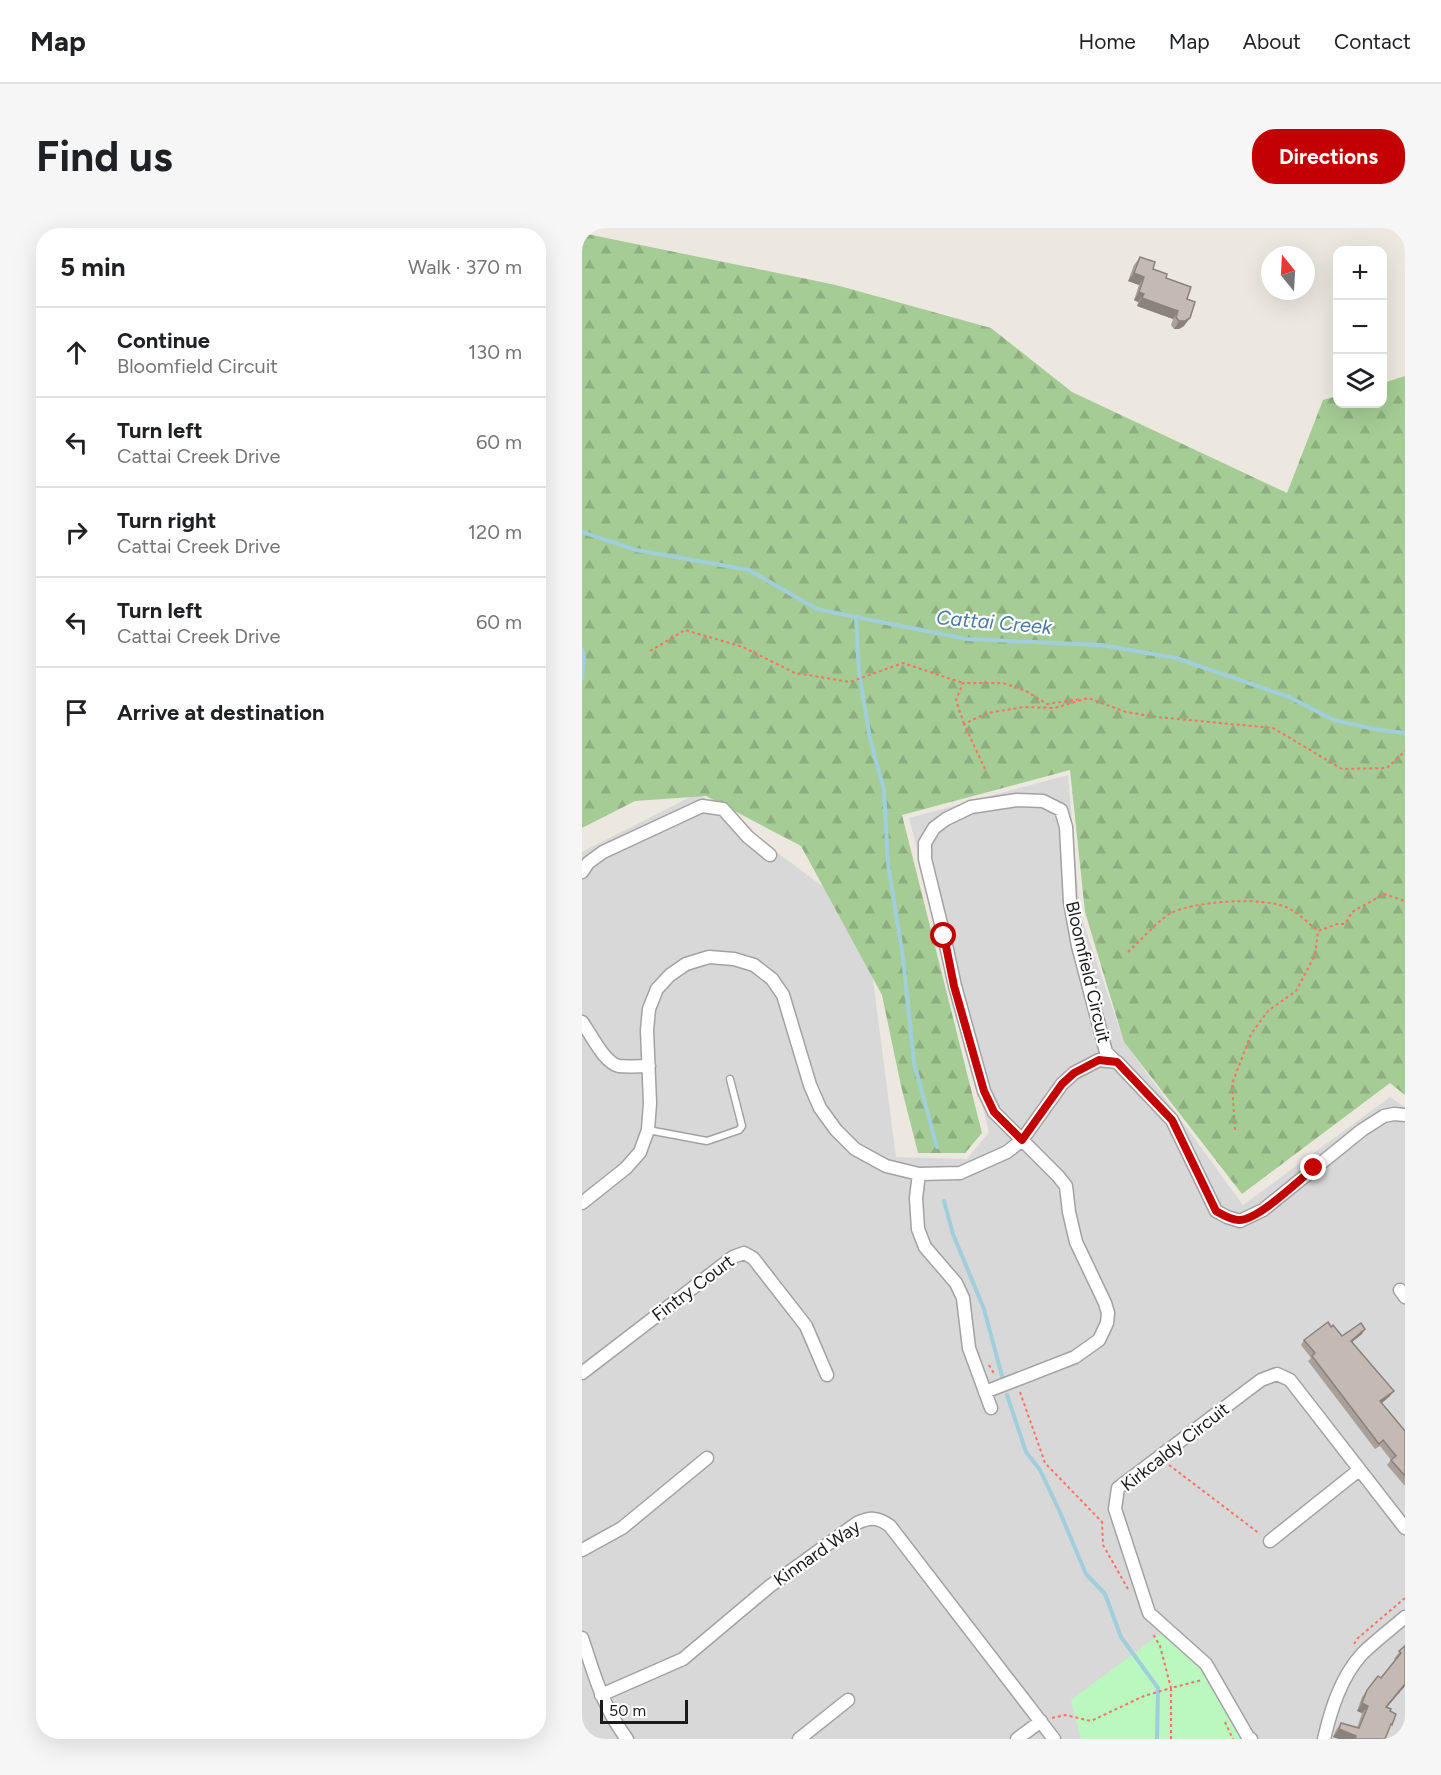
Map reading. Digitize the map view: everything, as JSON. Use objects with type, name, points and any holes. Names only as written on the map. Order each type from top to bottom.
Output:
[{"type":"street","name":"Bloomfield Circuit","points":[[1022,1140],[994,1112],[984,1091],[954,986],[925,859],[925,843],[934,828],[946,819],[971,807],[1017,800],[1043,801],[1061,810],[1066,827],[1070,902],[1078,946],[1106,1053],[1117,1062]]},
{"type":"street","points":[[582,872],[588,863],[603,852],[702,806],[723,809],[748,837],[770,855]]},
{"type":"street","points":[[582,1203],[626,1168],[640,1152],[648,1130],[650,1104],[647,1030],[649,1009],[657,988],[686,964],[709,957],[734,959],[754,965],[772,979],[783,995],[810,1085],[820,1108],[836,1130],[855,1149],[886,1166],[919,1174],[960,1173],[1007,1152],[1022,1140],[1062,1084],[1074,1073],[1099,1060],[1117,1062],[1172,1120],[1216,1211],[1240,1221],[1263,1210],[1376,1121],[1384,1116],[1405,1115]]},
{"type":"street","points":[[582,1022],[603,1056],[617,1066],[649,1066]]},
{"type":"street","points":[[985,1392],[1075,1357],[1099,1340],[1107,1323],[1108,1313],[1103,1297],[1074,1235],[1066,1186],[1022,1140]]},
{"type":"street","points":[[919,1174],[916,1198],[918,1230],[925,1247],[956,1283],[963,1298],[969,1348],[991,1408]]},
{"type":"street","name":"Fintry Court","points":[[582,1373],[732,1257],[744,1253],[753,1258],[806,1326],[827,1375]]},
{"type":"street","name":"Kirkcaldy Circuit","points":[[1251,1739],[1206,1664],[1149,1613],[1115,1509],[1118,1488],[1261,1380],[1277,1374],[1290,1380],[1405,1528]]},
{"type":"street","points":[[582,1550],[622,1528],[707,1458]]},
{"type":"street","points":[[1270,1541],[1359,1470]]},
{"type":"street","name":"Kinnard Way","points":[[601,1695],[683,1659],[770,1586],[857,1523],[874,1518],[890,1526],[1054,1739]]},
{"type":"street","points":[[1324,1739],[1333,1704],[1344,1680],[1361,1656],[1405,1617]]},
{"type":"street","points":[[582,1638],[601,1695],[613,1721],[627,1739]]},
{"type":"street","points":[[799,1739],[848,1700]]},
{"type":"street","points":[[1017,1739],[1041,1720]]},
{"type":"lane","points":[[648,1130],[707,1142],[739,1130],[742,1126],[730,1079]]},
{"type":"path","points":[[650,651],[685,630],[743,647],[795,674],[850,682],[903,663],[963,683],[1003,683],[1026,691],[1047,704],[1088,698],[1136,714],[1273,728],[1342,770],[1387,768],[1405,751]]},
{"type":"path","points":[[963,683],[956,700],[964,724],[985,769]]},
{"type":"path","points":[[964,724],[987,713],[1024,707],[1055,708],[1088,698]]},
{"type":"path","points":[[1318,931],[1337,924],[1345,924],[1353,912],[1384,894],[1405,901]]},
{"type":"path","points":[[1128,952],[1169,914],[1204,904],[1249,901],[1270,903],[1289,908],[1318,931]]},
{"type":"path","points":[[1235,1130],[1232,1084],[1251,1034],[1268,1011],[1296,991],[1315,955],[1318,931]]},
{"type":"path","points":[[1016,1381],[1045,1463],[1102,1522],[1103,1545],[1129,1591]]},
{"type":"path","points":[[1159,1457],[1270,1541]]},
{"type":"path","points":[[1150,1628],[1160,1646],[1170,1688],[1171,1739]]},
{"type":"path","points":[[1041,1720],[1065,1715],[1091,1721],[1150,1694],[1202,1680]]},
{"type":"path","points":[[1223,1719],[1233,1739]]},
{"type":"shaded area","points":[[1068,775],[1080,913],[1124,1042],[1243,1205],[1390,1097],[1405,1107],[1405,1739],[582,1739],[582,852],[698,793],[865,918],[896,1157],[967,1159],[989,1132],[909,818]]},
{"type":"green space","points":[[582,233],[836,285],[991,328],[1072,392],[1287,493],[1323,400],[1333,397],[1333,408],[1387,408],[1387,382],[1405,376],[1405,1095],[1390,1083],[1242,1194],[1124,1042],[1085,912],[1070,770],[902,815],[982,1133],[965,1153],[918,1153],[882,995],[801,846],[706,796],[635,801],[582,828]]},
{"type":"green space","points":[[1163,1632],[1210,1678],[1244,1739],[1081,1739],[1071,1700]]},
{"type":"building","points":[[1140,257],[1155,262],[1153,269],[1167,274],[1166,278],[1191,287],[1187,299],[1195,302],[1190,318],[1179,321],[1176,317],[1178,311],[1142,298],[1144,294],[1139,292],[1144,277],[1134,273]]},
{"type":"building","points":[[1328,1322],[1342,1336],[1361,1323],[1365,1329],[1351,1341],[1394,1391],[1380,1401],[1405,1431],[1405,1476],[1391,1460],[1396,1456],[1383,1440],[1379,1444],[1312,1356],[1315,1353],[1304,1340]]},
{"type":"building","points":[[1405,1646],[1405,1684],[1386,1707],[1396,1714],[1385,1739],[1355,1739],[1356,1736],[1339,1729],[1341,1723],[1359,1728],[1368,1706],[1362,1703],[1367,1690],[1378,1676],[1381,1678]]},
{"type":"waterway","name":"Cattai Creek","points":[[582,532],[636,550],[749,570],[817,609],[967,639],[1101,645],[1176,658],[1289,697],[1334,720],[1405,733]]},
{"type":"waterway","points":[[856,617],[859,672],[870,739],[884,790],[888,864],[903,958],[914,1063],[937,1147]]},
{"type":"waterway","points":[[582,649],[584,656],[582,679]]},
{"type":"waterway","points":[[944,1201],[953,1234],[984,1309],[1002,1376]]},
{"type":"waterway","points":[[1007,1395],[1026,1452],[1040,1470],[1086,1574],[1105,1594],[1121,1637],[1158,1688],[1157,1739]]},
{"type":"route","points":[[944,936],[954,986],[984,1091],[994,1112],[1022,1140],[1062,1084],[1074,1073],[1099,1060],[1117,1062],[1172,1120],[1216,1211],[1227,1217],[1240,1221],[1263,1210],[1314,1168]]}]
